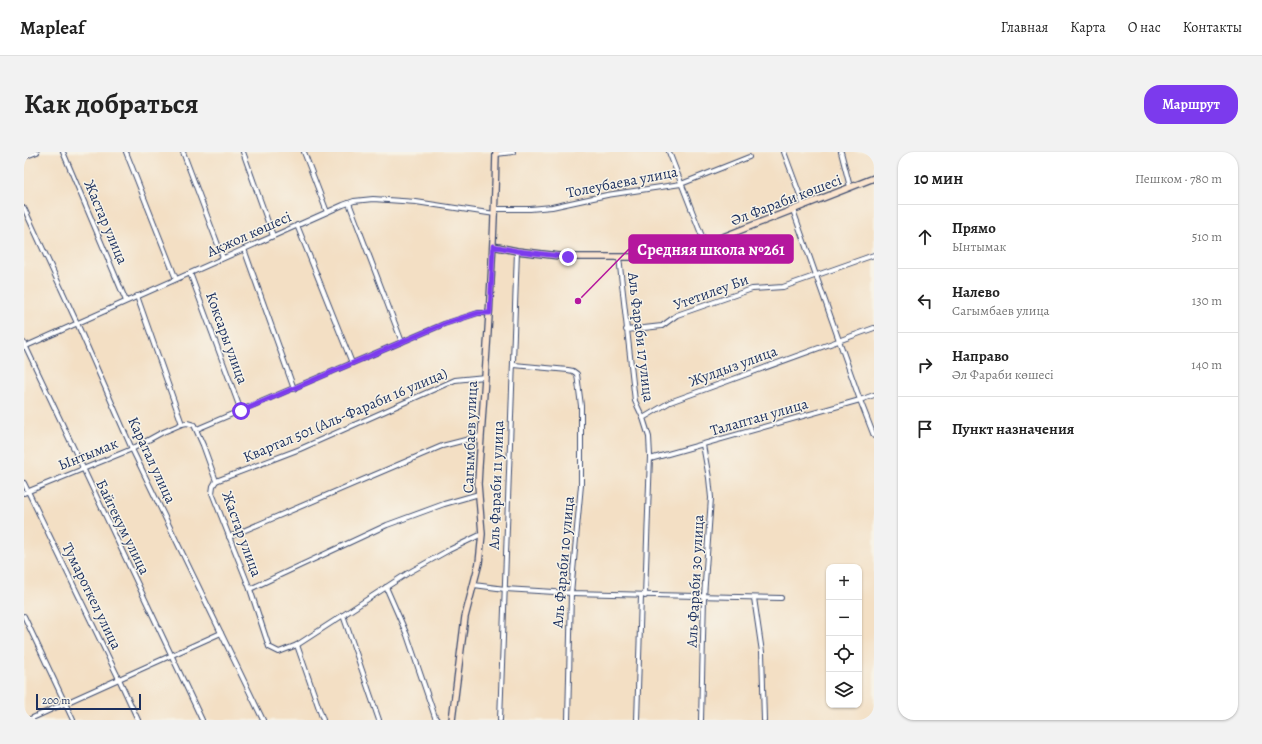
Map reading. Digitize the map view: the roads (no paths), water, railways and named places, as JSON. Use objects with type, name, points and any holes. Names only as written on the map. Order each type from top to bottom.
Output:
[{"type":"street","points":[[24,157],[37,152]]},
{"type":"street","name":"Жастар улица","points":[[64,152],[126,301]]},
{"type":"street","points":[[126,152],[176,279]]},
{"type":"street","points":[[183,152],[223,258]]},
{"type":"street","points":[[243,152],[273,236]]},
{"type":"street","points":[[304,152],[327,212]]},
{"type":"street","points":[[496,153],[513,152]]},
{"type":"street","points":[[669,152],[705,244]]},
{"type":"street","points":[[784,152],[804,206]]},
{"type":"street","points":[[840,152],[850,188]]},
{"type":"street","name":"Сагымбаев улица","points":[[452,720],[465,617],[479,563],[482,534],[479,494],[479,466],[490,313],[496,153]]},
{"type":"street","name":"Толеубаева улица","points":[[495,211],[552,207],[681,184],[749,157]]},
{"type":"street","name":"Әл Фараби көшесі","points":[[493,246],[517,251],[568,257],[667,256],[705,244],[874,178]]},
{"type":"street","name":"Ақжол көшесі","points":[[24,346],[349,203],[373,199],[416,202],[495,211]]},
{"type":"street","points":[[349,203],[402,342]]},
{"type":"street","name":"Каратал улица","points":[[24,208],[77,323],[132,449],[263,720]]},
{"type":"street","points":[[793,210],[874,436]]},
{"type":"street","points":[[297,225],[352,363]]},
{"type":"street","points":[[244,249],[294,389]]},
{"type":"street","name":"Аль Фараби 11 улица","points":[[500,720],[517,251]]},
{"type":"street","name":"Утетилеу Би","points":[[626,330],[662,326],[677,315],[752,289],[783,287],[874,255]]},
{"type":"street","name":"Аль Фараби 17 улица","points":[[619,257],[634,401],[643,418]]},
{"type":"street","name":"Коксары улица","points":[[190,273],[241,411]]},
{"type":"street","points":[[138,296],[182,424],[191,424],[196,429],[467,316],[478,313],[490,313]]},
{"type":"street","name":"Жулдыз улица","points":[[643,418],[670,402],[874,328]]},
{"type":"street","name":"Байгекум улица","points":[[24,346],[202,720]]},
{"type":"street","name":"Аль Фараби 10 улица","points":[[514,366],[568,370],[577,374],[581,406],[581,485],[570,593],[568,720]]},
{"type":"street","name":"Квартал 501 (Аль-Фараби 16 улица)","points":[[216,481],[300,449],[455,380],[485,377]]},
{"type":"street","name":"Талаптан улица","points":[[650,459],[860,400],[874,394]]},
{"type":"street","points":[[636,720],[650,459],[649,438],[643,418]]},
{"type":"street","name":"Ынтымак","points":[[26,492],[132,449],[161,433],[182,424]]},
{"type":"street","name":"Жастар улица","points":[[196,429],[216,481],[213,486],[212,493],[250,590],[269,647],[279,652],[297,645]]},
{"type":"street","points":[[229,537],[442,446],[481,436]]},
{"type":"street","name":"Аль Фараби 30 улица","points":[[701,720],[704,597],[711,498],[709,478],[702,445]]},
{"type":"street","name":"Тумароткел улица","points":[[24,483],[26,492],[138,720]]},
{"type":"street","points":[[250,590],[387,525],[444,504],[479,494]]},
{"type":"street","points":[[322,720],[297,645],[408,573],[482,534]]},
{"type":"street","points":[[474,585],[505,589],[570,593],[643,596],[781,598]]},
{"type":"street","points":[[386,587],[407,634],[434,717],[437,720]]},
{"type":"street","points":[[754,598],[762,652],[764,720]]},
{"type":"street","points":[[343,615],[379,720]]},
{"type":"street","points":[[24,616],[73,720]]},
{"type":"street","points":[[28,720],[221,633]]},
{"type":"place","name":"Средняя школа №261","points":[[578,301]]}]
